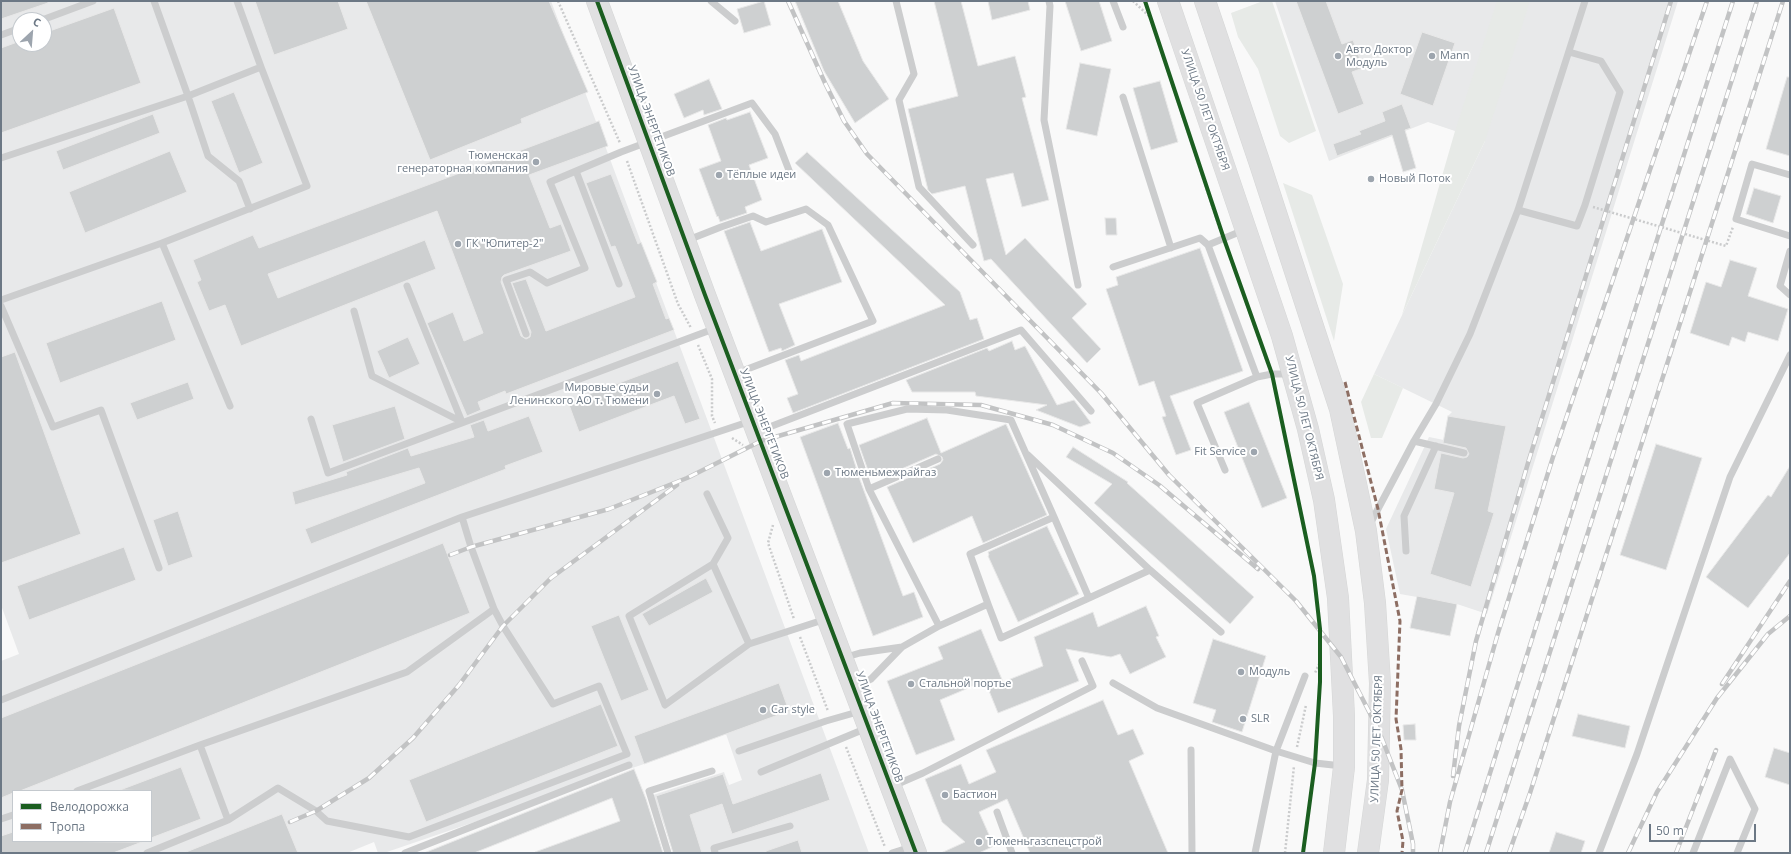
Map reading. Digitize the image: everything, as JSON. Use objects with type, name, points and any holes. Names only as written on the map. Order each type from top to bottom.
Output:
[{"type":"main road","name":"УЛИЦА ЭНЕРГЕТИКОВ","points":[[597,1],[914,850]]},
{"type":"main road","name":"УЛИЦА 50 ЛЕТ ОКТЯБРЯ","points":[[1168,1],[1282,336],[1308,429],[1324,500],[1338,598],[1344,716],[1344,767],[1334,853]]},
{"type":"main road","name":"УЛИЦА 50 ЛЕТ ОКТЯБРЯ","points":[[1205,1],[1340,409],[1366,531],[1375,603],[1380,684],[1378,780],[1368,853]]},
{"type":"main road","points":[[1282,336],[1294,347],[1301,347],[1309,344],[1315,335]]},
{"type":"lane","points":[[52,16],[93,1]]},
{"type":"lane","points":[[154,1],[208,156],[239,181],[250,209]]},
{"type":"lane","points":[[1,300],[162,243],[307,186],[237,1]]},
{"type":"lane","points":[[711,1],[735,21]]},
{"type":"lane","points":[[896,1],[914,74],[899,100],[919,187],[973,245]]},
{"type":"lane","points":[[1049,1],[1050,6],[1044,120],[1078,284]]},
{"type":"lane","points":[[1113,1],[1122,27]]},
{"type":"lane","points":[[1366,531],[1414,441],[1436,404],[1470,334],[1518,210],[1585,1]]},
{"type":"lane","points":[[1,35],[12,31]]},
{"type":"lane","points":[[1518,210],[1577,226],[1585,205],[1620,92],[1601,61],[1569,52]]},
{"type":"lane","points":[[1,158],[188,96],[261,67]]},
{"type":"lane","points":[[1123,97],[1171,248]]},
{"type":"lane","points":[[526,334],[506,280],[530,272],[548,283],[585,268],[550,182],[752,103],[775,134],[790,173]]},
{"type":"lane","points":[[1790,175],[1752,164],[1736,219],[1790,236]]},
{"type":"lane","points":[[576,172],[619,284]]},
{"type":"lane","points":[[686,241],[753,216],[766,222],[806,209],[828,225],[873,321],[735,373]]},
{"type":"lane","points":[[1208,245],[1246,230]]},
{"type":"lane","points":[[1113,267],[1200,238],[1208,245],[1258,377]]},
{"type":"lane","points":[[162,243],[230,406]]},
{"type":"lane","points":[[1790,251],[1780,286],[1790,295]]},
{"type":"lane","points":[[407,286],[462,422]]},
{"type":"lane","points":[[1,306],[53,427],[101,410],[159,568]]},
{"type":"lane","points":[[354,311],[372,376],[462,422]]},
{"type":"lane","points":[[311,420],[328,473],[718,327]]},
{"type":"lane","points":[[1,700],[462,517],[755,426],[1021,330],[1091,411]]},
{"type":"lane","points":[[1598,853],[1637,754],[1730,477],[1790,355]]},
{"type":"lane","points":[[1225,470],[1197,403],[1258,377],[1272,374],[1293,374]]},
{"type":"lane","points":[[939,626],[869,489],[847,424],[906,409],[947,410],[1011,420],[1089,598]]},
{"type":"lane","points":[[1414,441],[1464,453]]},
{"type":"lane","points":[[1406,551],[1404,516],[1436,446]]},
{"type":"lane","points":[[1026,452],[1150,570],[1222,632]]},
{"type":"lane","points":[[869,489],[938,460]]},
{"type":"lane","points":[[707,494],[728,538],[713,564],[629,616],[665,705],[749,644],[828,618]]},
{"type":"lane","points":[[147,853],[228,820],[278,788],[316,811],[327,821],[409,837],[627,754],[598,686],[553,704],[503,626],[494,609],[471,547],[462,517]]},
{"type":"lane","points":[[1054,517],[970,554],[1001,638],[1150,570]]},
{"type":"lane","points":[[713,564],[749,644]]},
{"type":"lane","points":[[854,688],[871,679],[902,647],[939,626],[988,604]]},
{"type":"lane","points":[[80,790],[200,745],[407,672],[494,609]]},
{"type":"lane","points":[[843,658],[860,652],[902,647]]},
{"type":"lane","points":[[891,787],[923,773],[1093,686],[1082,661]]},
{"type":"lane","points":[[1255,853],[1276,751],[1305,676]]},
{"type":"lane","points":[[1113,683],[1157,708],[1276,751],[1315,763],[1344,767]]},
{"type":"lane","points":[[739,750],[831,719],[866,719]]},
{"type":"lane","points":[[761,772],[866,719]]},
{"type":"lane","points":[[200,745],[228,820]]},
{"type":"lane","points":[[1192,750],[1192,853]]},
{"type":"lane","points":[[1693,853],[1730,758],[1754,809],[1737,853]]},
{"type":"lane","points":[[405,853],[630,765]]},
{"type":"lane","points":[[668,853],[649,791],[712,771]]},
{"type":"lane","points":[[997,812],[1012,853]]},
{"type":"lane","points":[[1,819],[12,815]]},
{"type":"lane","points":[[715,853],[714,848],[790,826]]},
{"type":"lane","points":[[892,853],[914,850]]},
{"type":"path","points":[[1133,1],[1150,17]]},
{"type":"path","points":[[1147,6],[1150,17]]},
{"type":"path","points":[[1585,205],[1726,246],[1736,219]]},
{"type":"path","points":[[1320,662],[1320,676]]},
{"type":"shaded area","points":[[1,1],[551,1],[869,853],[674,853],[653,795],[724,772],[729,785],[742,780],[726,734],[644,764],[384,853],[378,853],[374,842],[347,853],[1,853],[1,661],[19,654],[1,605]]},
{"type":"shaded area","points":[[1263,1],[1272,1],[1316,131],[1289,143],[1280,136],[1258,69],[1238,37],[1231,13]]},
{"type":"shaded area","points":[[1275,1],[1678,1],[1487,614],[1457,604],[1400,594],[1386,529],[1429,437],[1444,440],[1448,416],[1452,412],[1374,374],[1485,141],[1428,122],[1329,161]]},
{"type":"shaded area","points":[[1497,1],[1530,1],[1485,141],[1402,315],[1455,131]]},
{"type":"shaded area","points":[[1283,183],[1312,195],[1343,284],[1334,341]]},
{"type":"shaded area","points":[[1374,374],[1403,388],[1382,438],[1371,438],[1361,402]]},
{"type":"building","points":[[1,1],[48,1],[48,3],[22,12],[12,12],[12,15],[1,19]]},
{"type":"building","points":[[255,1],[338,1],[348,29],[274,55]]},
{"type":"building","points":[[366,1],[549,1],[588,92],[521,119],[522,123],[430,160]]},
{"type":"building","points":[[764,1],[771,25],[744,33],[737,9]]},
{"type":"building","points":[[795,1],[838,1],[863,61],[889,99],[855,123],[824,71]]},
{"type":"building","points":[[934,1],[961,1],[978,66],[1015,56],[1026,97],[1022,98],[1049,200],[1022,207],[1013,173],[986,179],[1006,255],[1025,238],[1087,304],[1072,318],[1101,349],[1087,363],[991,259],[984,261],[965,186],[932,194],[928,190],[908,109],[958,96]]},
{"type":"building","points":[[988,1],[1028,1],[1030,10],[992,20]]},
{"type":"building","points":[[1065,1],[1099,1],[1112,41],[1081,51]]},
{"type":"building","name":"Авто Доктор Модуль","points":[[1296,1],[1326,1],[1342,44],[1353,40],[1363,68],[1352,72],[1364,104],[1338,114]]},
{"type":"building","points":[[114,8],[141,83],[1,133],[1,48],[12,44],[12,52],[52,52],[52,30]]},
{"type":"building","name":"Mann","points":[[1422,32],[1455,43],[1433,106],[1400,94]]},
{"type":"building","points":[[1080,63],[1111,69],[1097,136],[1066,129]]},
{"type":"building","points":[[1787,77],[1790,77],[1790,156],[1766,149]]},
{"type":"building","points":[[709,79],[722,109],[704,115],[703,110],[684,118],[674,94]]},
{"type":"building","points":[[1160,81],[1178,142],[1151,150],[1133,88]]},
{"type":"building","points":[[234,92],[263,163],[239,173],[211,101]]},
{"type":"building","points":[[1402,104],[1411,128],[1405,130],[1416,168],[1403,172],[1392,135],[1337,156],[1333,144],[1361,134],[1359,131],[1385,121],[1382,112]]},
{"type":"building","points":[[750,112],[768,158],[749,165],[762,200],[745,207],[747,213],[720,222],[699,169],[721,161],[708,125],[726,118],[727,120]]},
{"type":"building","points":[[153,114],[160,133],[63,170],[56,151]]},
{"type":"building","points":[[599,121],[608,146],[529,175],[550,228],[561,224],[571,251],[504,275],[501,282],[521,336],[526,339],[530,337],[531,332],[512,283],[526,279],[546,331],[635,297],[615,246],[611,247],[586,183],[611,174],[638,244],[641,242],[657,282],[653,284],[666,319],[669,318],[674,330],[506,394],[505,391],[478,402],[481,410],[467,416],[427,323],[453,312],[464,341],[483,333],[437,211],[268,274],[278,298],[425,240],[436,269],[241,346],[225,305],[209,311],[197,282],[201,280],[193,260],[253,235],[259,248]]},
{"type":"building","points":[[170,151],[187,192],[85,233],[69,192]]},
{"type":"building","points":[[807,152],[960,292],[970,320],[977,318],[984,339],[793,413],[787,398],[798,394],[785,360],[799,355],[801,361],[945,305],[795,163]]},
{"type":"building","points":[[1754,188],[1781,196],[1773,223],[1746,214]]},
{"type":"building","points":[[1105,218],[1116,218],[1117,235],[1106,235]]},
{"type":"building","points":[[750,222],[761,251],[822,229],[842,282],[779,304],[795,345],[782,351],[781,348],[769,352],[724,231]]},
{"type":"building","points":[[1200,248],[1243,371],[1170,396],[1191,450],[1176,455],[1162,417],[1166,416],[1154,381],[1139,386],[1106,289],[1118,285],[1116,277]]},
{"type":"building","points":[[1730,260],[1757,268],[1748,296],[1788,309],[1778,341],[1748,332],[1745,342],[1732,337],[1729,346],[1690,333],[1706,282],[1721,287]]},
{"type":"building","points":[[162,301],[176,340],[60,383],[46,343]]},
{"type":"building","points":[[408,337],[420,364],[389,378],[377,351]]},
{"type":"building","points":[[1012,341],[1015,350],[1025,346],[1057,405],[1074,400],[1091,423],[1080,427],[1036,410],[1047,405],[976,396],[975,392],[912,392],[906,380],[987,348],[989,351]]},
{"type":"building","points":[[15,352],[81,534],[1,563],[1,357]]},
{"type":"building","points":[[678,361],[700,419],[685,424],[674,396],[579,432],[568,402]]},
{"type":"building","points":[[188,382],[194,399],[137,420],[130,403]]},
{"type":"building","points":[[1249,402],[1287,498],[1262,508],[1224,412]]},
{"type":"building","points":[[395,406],[405,439],[343,462],[332,425]]},
{"type":"building","points":[[529,416],[543,452],[505,466],[506,469],[311,544],[305,529],[425,483],[419,468],[295,505],[292,492],[347,475],[346,472],[408,448],[411,456],[474,437],[470,425],[484,420],[488,431]]},
{"type":"building","points":[[1448,416],[1506,426],[1488,511],[1494,513],[1471,587],[1430,574],[1454,493],[1434,489],[1441,453],[1463,458],[1467,457],[1469,454],[1466,448],[1443,443]]},
{"type":"building","points":[[927,418],[941,453],[1006,424],[1047,515],[983,543],[972,516],[913,543],[887,487],[940,464],[943,460],[942,457],[936,454],[883,477],[881,472],[870,476],[859,445]]},
{"type":"building","points":[[838,423],[848,449],[850,448],[860,480],[903,596],[914,592],[923,617],[873,636],[800,437]]},
{"type":"building","points":[[1656,444],[1702,458],[1666,570],[1620,555]]},
{"type":"building","points":[[1073,447],[1128,482],[1127,483],[1254,597],[1230,624],[1094,503],[1112,484],[1066,457]]},
{"type":"building","points":[[1790,466],[1790,553],[1748,608],[1706,577],[1768,495],[1771,497]]},
{"type":"building","points":[[178,511],[193,557],[168,566],[153,520]]},
{"type":"building","points":[[1047,526],[1079,594],[1018,622],[988,556],[988,552]]},
{"type":"building","points":[[443,543],[470,613],[23,790],[12,790],[12,793],[1,798],[1,718]]},
{"type":"building","points":[[124,547],[136,580],[29,620],[17,586]]},
{"type":"building","points":[[706,578],[713,592],[649,626],[642,614]]},
{"type":"building","points":[[1417,596],[1457,604],[1450,636],[1410,628]]},
{"type":"building","points":[[1146,606],[1159,636],[1156,637],[1166,657],[1130,674],[1120,654],[1111,657],[1066,649],[1079,681],[998,713],[985,681],[940,700],[955,740],[916,755],[887,681],[943,659],[938,647],[981,629],[1003,682],[1043,666],[1034,637],[1093,612],[1098,627]]},
{"type":"building","points":[[619,615],[649,690],[621,701],[591,626]]},
{"type":"building","points":[[1213,639],[1266,656],[1242,732],[1212,722],[1216,710],[1193,703]]},
{"type":"building","points":[[779,683],[789,711],[644,764],[634,736]]},
{"type":"building","points":[[1103,700],[1118,735],[1133,729],[1144,754],[1129,761],[1168,853],[1030,853],[1007,799],[979,812],[994,846],[979,853],[941,853],[965,842],[942,822],[925,779],[961,764],[969,784],[996,772],[986,750]]},
{"type":"building","points":[[601,704],[618,746],[426,822],[409,780]]},
{"type":"building","points":[[1578,714],[1630,726],[1625,748],[1572,736]]},
{"type":"building","points":[[1415,724],[1416,740],[1404,740],[1403,725]]},
{"type":"building","points":[[1774,748],[1790,753],[1790,785],[1765,777]]},
{"type":"building","points":[[181,767],[201,819],[152,838],[152,790],[120,790]]},
{"type":"building","points":[[634,769],[646,799],[663,853],[535,852],[620,821],[612,798],[474,853],[424,853]]},
{"type":"building","points":[[821,773],[830,800],[732,834],[722,804],[690,815],[702,853],[673,853],[656,796],[723,774],[733,804]]},
{"type":"building","points":[[282,814],[298,853],[186,853],[186,852]]},
{"type":"building","points":[[12,832],[12,842],[142,842],[113,853],[1,853],[1,836]]},
{"type":"building","points":[[1556,832],[1585,841],[1581,853],[1549,853]]},
{"type":"building","points":[[798,840],[802,853],[766,853],[766,851]]},
{"type":"railway","points":[[788,1],[844,121],[867,154],[1101,393],[1169,475],[1296,601],[1341,657],[1379,731],[1402,790],[1413,844],[1413,853]]},
{"type":"railway","points":[[1453,776],[1459,726],[1476,641],[1528,463],[1671,1]]},
{"type":"railway","points":[[1440,853],[1450,802],[1498,633],[1553,457],[1707,1]]},
{"type":"railway","points":[[1465,853],[1733,1]]},
{"type":"railway","points":[[1486,853],[1757,1]]},
{"type":"railway","points":[[1509,853],[1530,793],[1783,1]]},
{"type":"railway","points":[[450,555],[471,547],[609,509],[687,478],[761,441],[893,403],[981,405],[1053,425],[1113,453],[1159,485],[1258,569]]},
{"type":"railway","points":[[290,822],[316,811],[369,778],[413,738],[459,685],[503,626],[551,578],[677,485]]},
{"type":"railway","points":[[1722,684],[1790,581]]},
{"type":"railway","points":[[1628,853],[1657,792],[1717,698],[1768,634],[1790,616]]},
{"type":"railway","points":[[1676,853],[1716,750]]},
{"type":"marked path","points":[[1345,382],[1378,509],[1400,621],[1396,719],[1401,749],[1402,790],[1397,811],[1403,841],[1402,853]]},
{"type":"cycle path","points":[[597,1],[705,295],[916,853]]},
{"type":"cycle path","points":[[1145,1],[1224,239],[1272,374],[1314,576],[1320,629],[1320,682],[1315,763],[1303,853]]},
{"type":"place","name":"Авто Доктор Модуль","points":[[1338,56]]},
{"type":"place","name":"Mann","points":[[1432,56]]},
{"type":"place","name":"Тюменская генераторная компания","points":[[536,162]]},
{"type":"place","name":"Тёплые идеи","points":[[719,175]]},
{"type":"place","name":"Новый Поток","points":[[1371,179]]},
{"type":"place","name":"ГК \"Юпитер-2\"","points":[[458,244]]},
{"type":"place","name":"Мировые судьи Ленинского АО т. Тюмени","points":[[657,394]]},
{"type":"place","name":"Fit Service","points":[[1254,452]]},
{"type":"place","name":"Тюменьмежрайгаз","points":[[827,473]]},
{"type":"place","name":"Модуль","points":[[1241,672]]},
{"type":"place","name":"Стальной портье","points":[[911,684]]},
{"type":"place","name":"Car style","points":[[763,710]]},
{"type":"place","name":"SLR","points":[[1243,719]]},
{"type":"place","name":"Бастион","points":[[945,795]]},
{"type":"place","name":"Тюменьгазспецстрой","points":[[979,842]]}]
